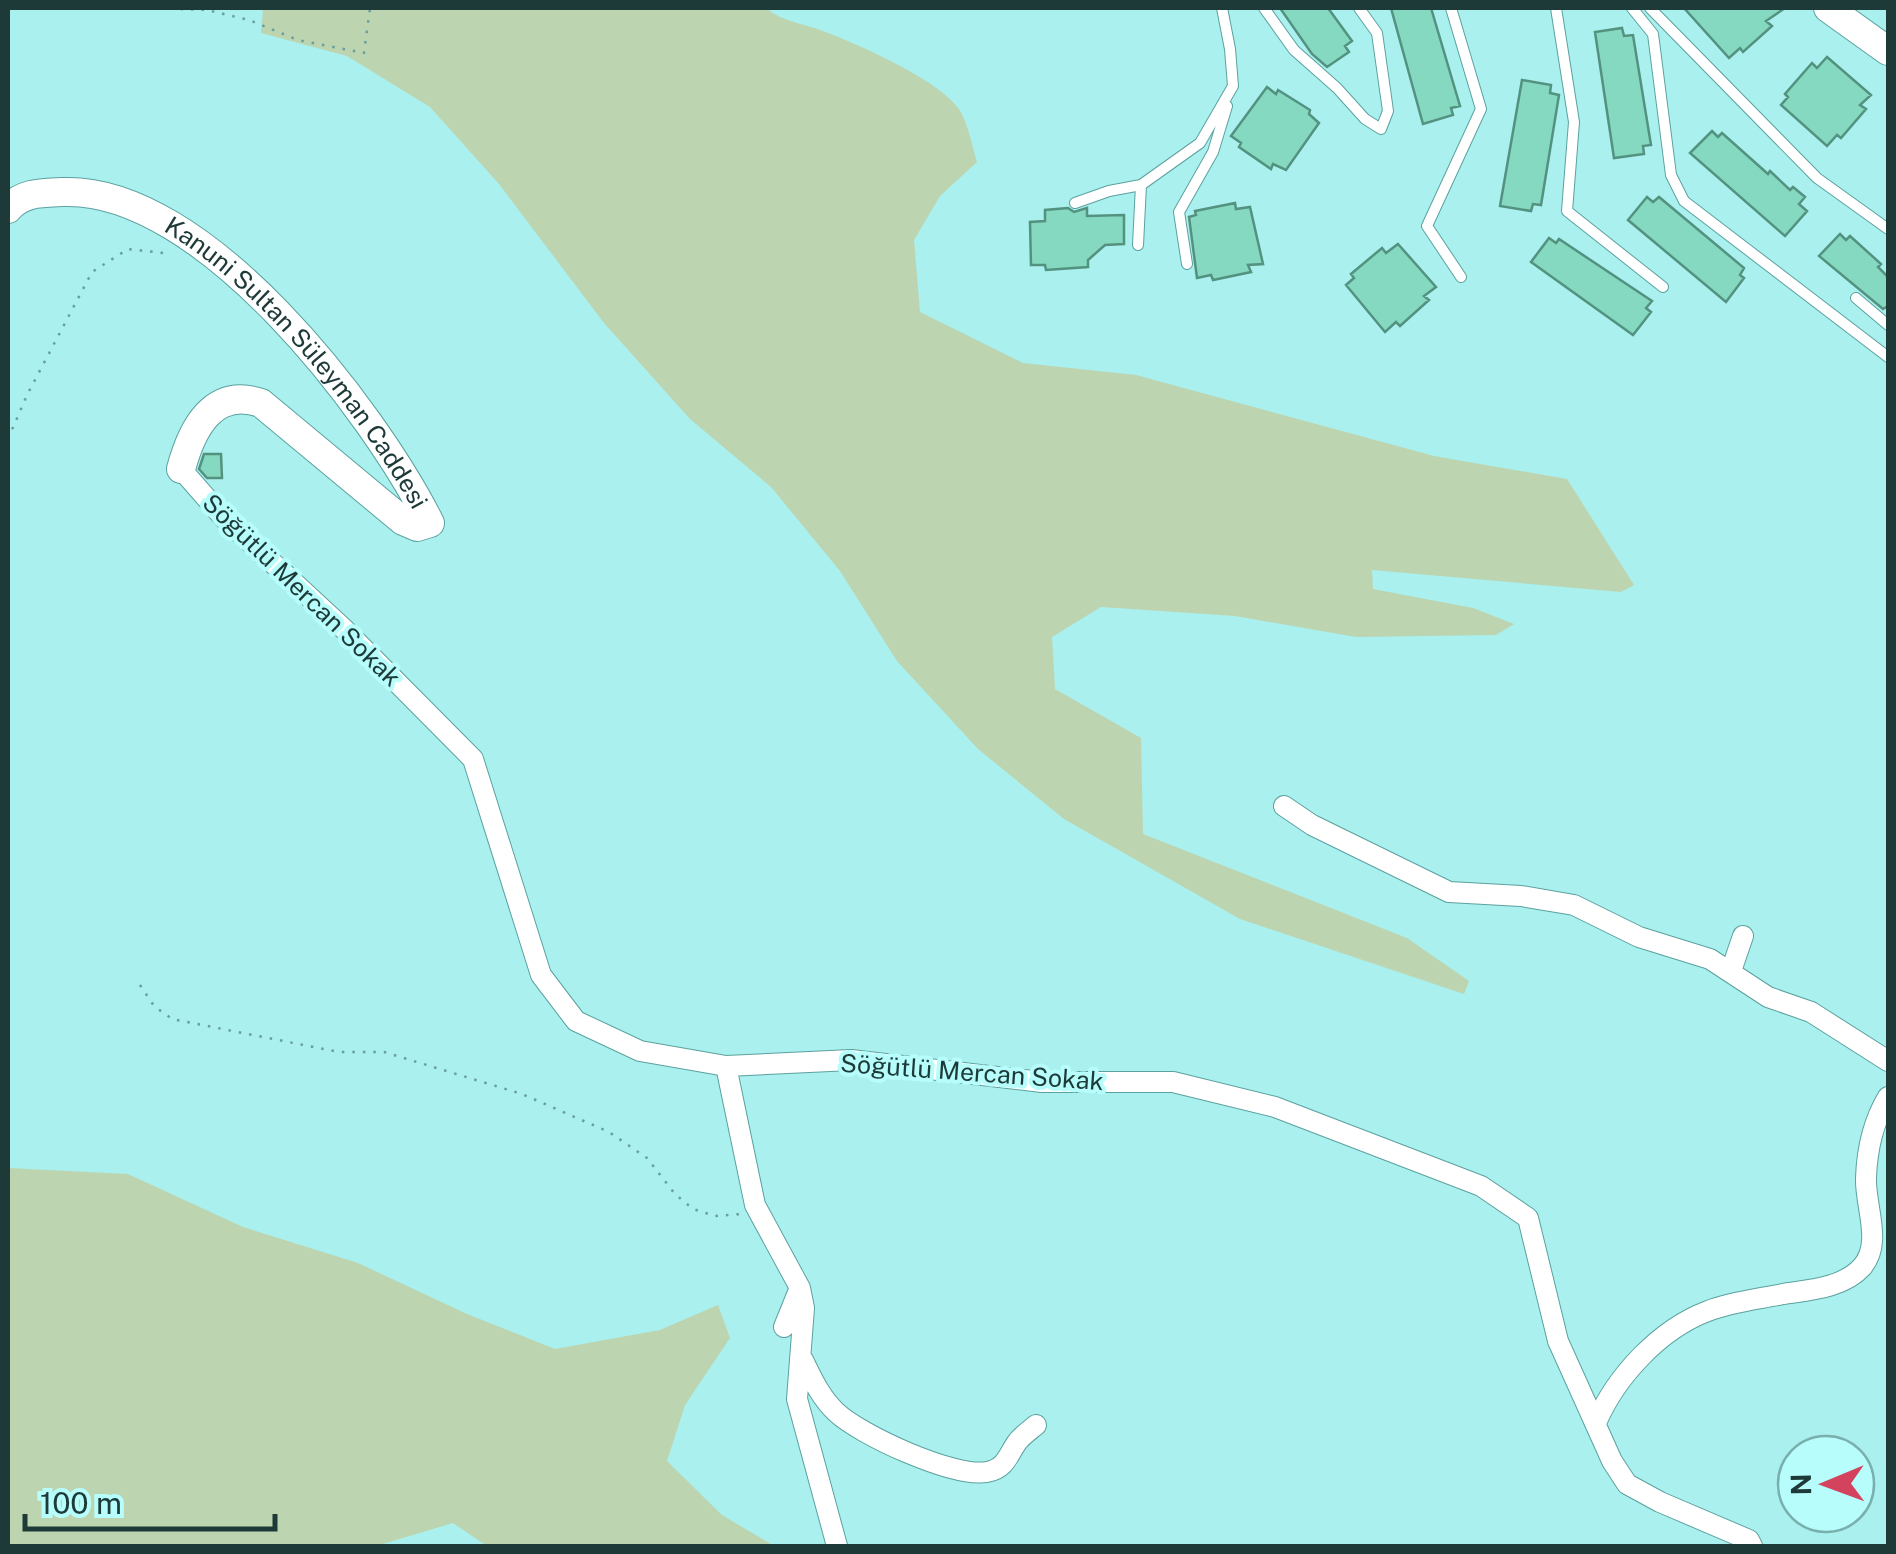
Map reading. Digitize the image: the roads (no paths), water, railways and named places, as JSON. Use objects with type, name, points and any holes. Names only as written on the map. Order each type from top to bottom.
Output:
[{"type":"street","points":[[1828,8],[1888,52]]},
{"type":"street","name":"Kanuni Sultan Süleyman Caddesi","points":[[8,210],[16,199],[35,194],[87,192],[127,203],[206,247],[308,344],[411,485],[430,523],[417,527],[403,521],[262,403],[241,396],[224,400],[202,421],[188,442],[182,469]]},
{"type":"street","name":"Söğütlü Mercan Sokak","points":[[182,469],[224,518],[344,628],[473,759],[542,975],[576,1020],[640,1051],[726,1066],[851,1060],[1042,1082],[1173,1082],[1275,1106],[1481,1186],[1528,1218],[1558,1341],[1612,1461],[1627,1484],[1750,1540],[1752,1546]]},
{"type":"street","points":[[1284,806],[1448,892],[1521,896],[1574,905],[1639,937],[1710,958],[1768,996],[1811,1012],[1888,1061]]},
{"type":"street","points":[[1731,971],[1743,936]]},
{"type":"street","points":[[726,1066],[755,1205],[800,1288],[804,1308],[797,1399],[837,1546]]},
{"type":"street","points":[[1596,1423],[1604,1402],[1635,1365],[1651,1348],[1689,1321],[1709,1310],[1820,1288],[1842,1281],[1861,1268],[1873,1249],[1866,1204],[1871,1135],[1888,1097]]},
{"type":"street","points":[[784,1328],[800,1288]]},
{"type":"street","points":[[802,1358],[822,1396],[838,1414],[877,1438],[941,1465],[987,1472],[1008,1462],[1018,1441],[1036,1425]]},
{"type":"lane","points":[[1187,264],[1178,212],[1213,152],[1232,86],[1222,8]]},
{"type":"lane","points":[[1264,8],[1294,50],[1337,88],[1365,120],[1381,128],[1388,110],[1378,33],[1359,8]]},
{"type":"lane","points":[[1451,8],[1481,109],[1427,226],[1462,277]]},
{"type":"lane","points":[[1556,8],[1574,122],[1567,211],[1663,287]]},
{"type":"lane","points":[[1632,8],[1654,34],[1671,175],[1684,202],[1888,357]]},
{"type":"lane","points":[[1650,8],[1817,178],[1888,229]]},
{"type":"lane","points":[[1074,203],[1142,185],[1200,142],[1232,86]]},
{"type":"lane","points":[[1138,245],[1142,185]]},
{"type":"lane","points":[[1856,298],[1888,324]]}]
